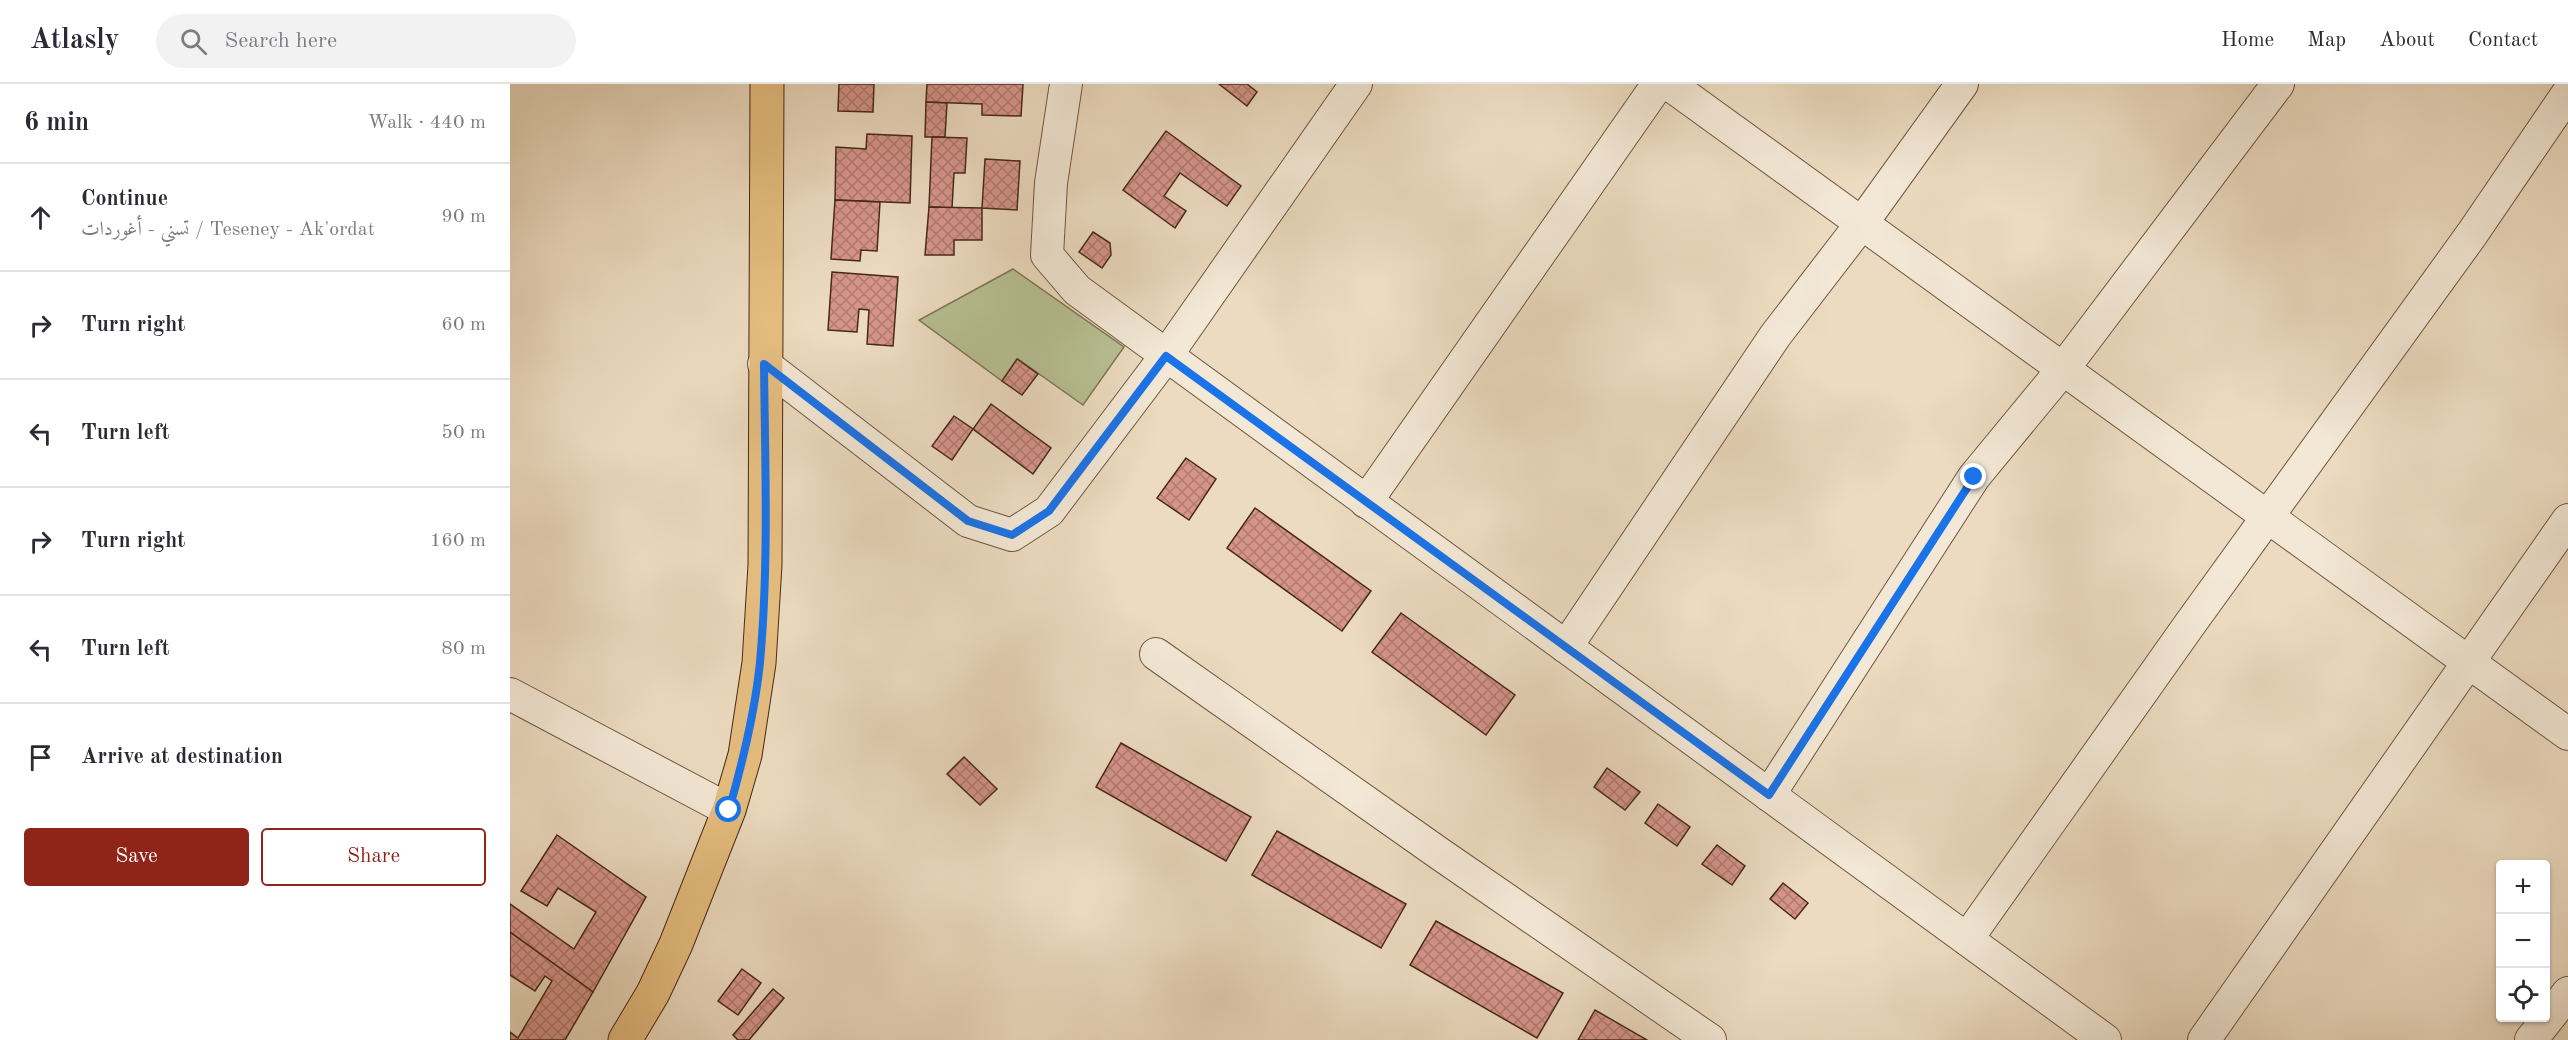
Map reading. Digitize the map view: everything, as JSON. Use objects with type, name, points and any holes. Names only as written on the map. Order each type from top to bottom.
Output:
[{"type":"main road","points":[[625,1040],[653,993],[676,944],[729,810],[745,755],[759,663],[765,565],[764,364],[767,84]]},
{"type":"street","points":[[1066,84],[1051,183],[1047,255],[1077,290],[2105,1040]]},
{"type":"street","points":[[764,364],[968,521],[1012,535],[1049,511],[1166,356],[1356,84]]},
{"type":"street","points":[[1366,502],[1658,84]]},
{"type":"street","points":[[1670,84],[2568,734]]},
{"type":"street","points":[[1566,647],[1776,336],[1862,223],[1962,84]]},
{"type":"street","points":[[1769,795],[1974,477],[2063,369],[2278,84]]},
{"type":"street","points":[[1967,939],[2190,624],[2269,518],[2472,234],[2568,93]]},
{"type":"street","points":[[2204,1040],[2568,520]]},
{"type":"street","points":[[1156,654],[1710,1040]]},
{"type":"street","points":[[510,694],[729,810]]},
{"type":"street","points":[[2531,1040],[2568,993]]},
{"type":"green space","points":[[1013,269],[1124,347],[1083,405],[1018,359],[1002,381],[919,320]]},
{"type":"building","points":[[839,84],[874,84],[873,112],[838,111]]},
{"type":"building","points":[[927,84],[1023,84],[1021,116],[982,115],[982,104],[926,102]]},
{"type":"building","points":[[1219,84],[1247,84],[1257,92],[1247,106]]},
{"type":"building","points":[[926,102],[947,103],[945,137],[925,137]]},
{"type":"building","points":[[1166,131],[1241,186],[1227,206],[1180,173],[1164,196],[1186,211],[1175,228],[1123,190]]},
{"type":"building","points":[[867,134],[912,136],[910,203],[835,200],[836,147],[866,149]]},
{"type":"building","points":[[932,137],[967,138],[965,173],[954,173],[952,208],[929,207]]},
{"type":"building","points":[[985,159],[1020,161],[1017,210],[982,208]]},
{"type":"building","points":[[835,200],[880,202],[877,251],[861,250],[860,261],[831,259]]},
{"type":"building","points":[[929,207],[982,208],[982,240],[954,240],[954,255],[925,255]]},
{"type":"building","points":[[1093,232],[1110,243],[1111,255],[1102,268],[1079,252]]},
{"type":"building","points":[[832,272],[898,277],[893,346],[867,344],[869,310],[859,309],[857,332],[828,330]]},
{"type":"building","points":[[1017,359],[1038,374],[1022,395],[1002,381]]},
{"type":"building","points":[[991,404],[1051,448],[1033,474],[973,429]]},
{"type":"building","points":[[954,416],[973,429],[952,460],[932,446]]},
{"type":"building","points":[[1186,458],[1216,479],[1189,520],[1157,498]]},
{"type":"building","points":[[1255,508],[1371,591],[1342,631],[1227,548]]},
{"type":"building","points":[[1401,613],[1515,695],[1486,735],[1372,652]]},
{"type":"building","points":[[1121,743],[1251,817],[1226,861],[1096,787]]},
{"type":"building","points":[[964,757],[997,789],[980,805],[947,774]]},
{"type":"building","points":[[1607,768],[1640,792],[1625,810],[1594,787]]},
{"type":"building","points":[[1658,804],[1690,827],[1677,846],[1645,823]]},
{"type":"building","points":[[1277,831],[1406,904],[1381,948],[1252,875]]},
{"type":"building","points":[[557,835],[646,897],[593,992],[510,932],[510,904],[574,949],[596,912],[558,888],[547,906],[521,891]]},
{"type":"building","points":[[1717,845],[1745,866],[1732,885],[1702,864]]},
{"type":"building","points":[[1783,883],[1808,903],[1795,919],[1770,899]]},
{"type":"building","points":[[1436,921],[1563,993],[1537,1038],[1410,965]]},
{"type":"building","points":[[510,932],[593,992],[565,1040],[510,1040],[510,1032],[518,1038],[552,981],[545,976],[535,991],[510,975]]},
{"type":"building","points":[[742,969],[761,983],[738,1015],[718,1001]]},
{"type":"building","points":[[773,989],[784,998],[749,1040],[738,1040],[733,1035]]},
{"type":"building","points":[[1595,1010],[1647,1040],[1578,1040]]},
{"type":"route","points":[[729,810],[745,755],[759,663],[765,565],[764,364],[968,521],[1012,535],[1049,511],[1166,356],[1769,795],[1974,477]]}]
